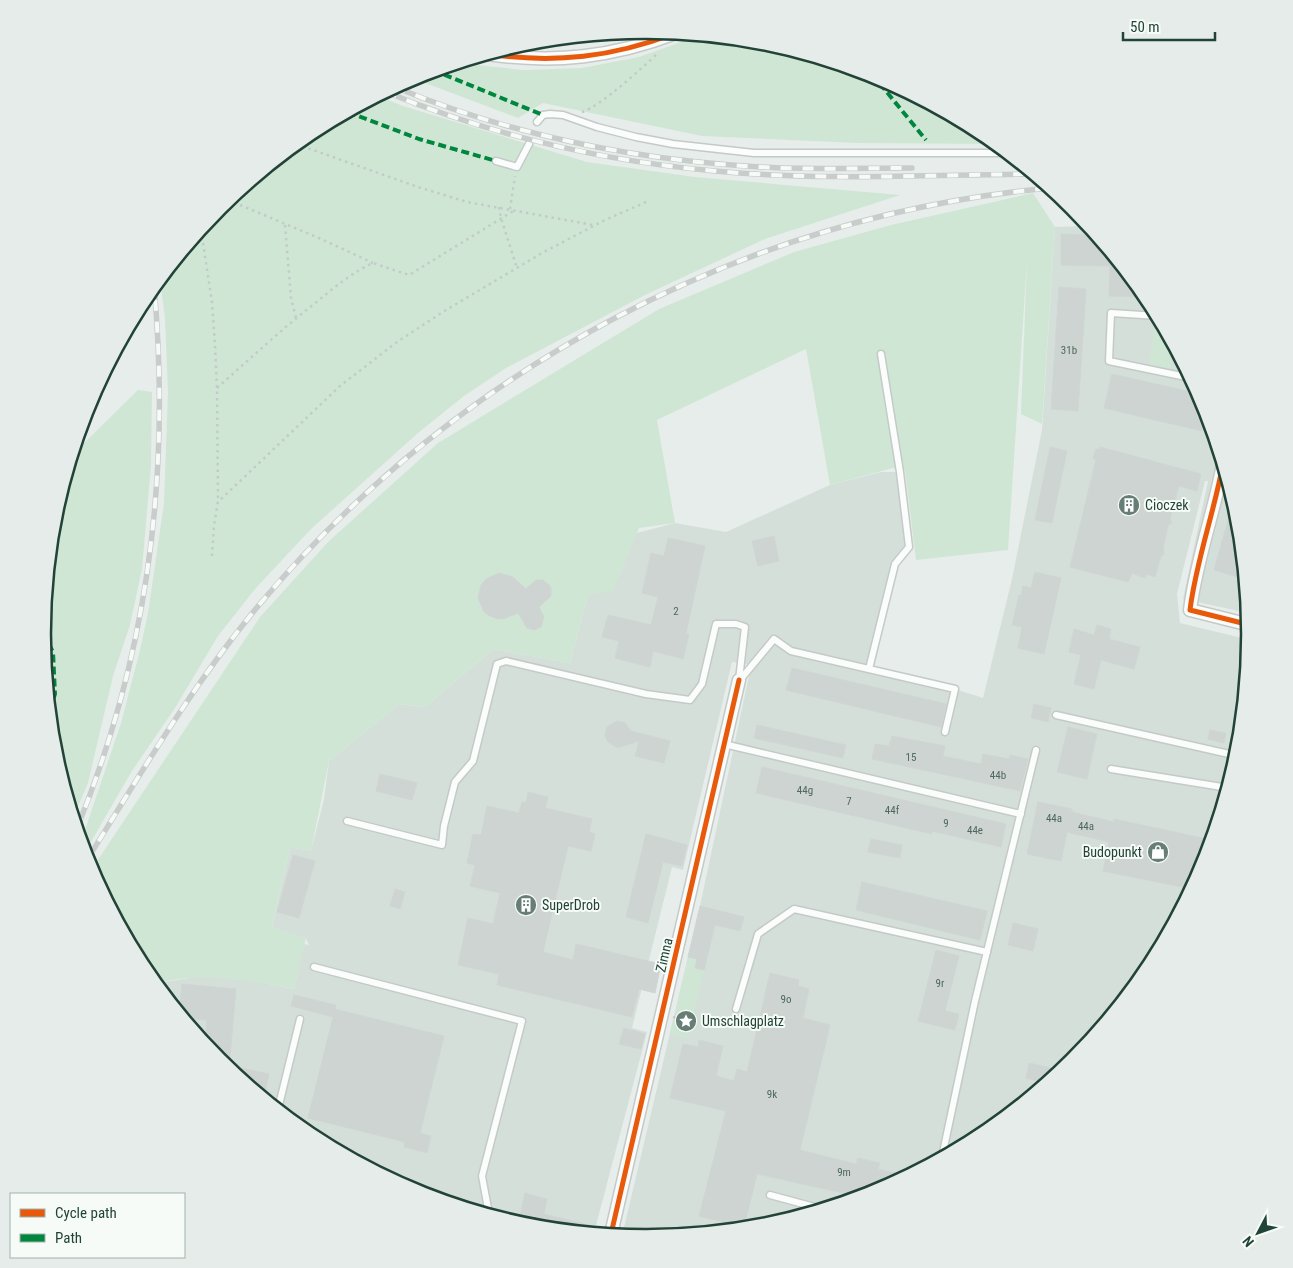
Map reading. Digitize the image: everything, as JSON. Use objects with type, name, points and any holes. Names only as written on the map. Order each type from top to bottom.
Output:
[{"type":"street","points":[[504,56],[559,59],[585,57],[646,44],[659,39]]},
{"type":"street","points":[[1221,479],[1193,582],[1190,610],[1241,623]]},
{"type":"street","name":"Zimna","points":[[612,1228],[739,680]]},
{"type":"lane","points":[[537,122],[543,115],[563,115],[597,127],[646,139],[754,153],[998,154]]},
{"type":"lane","points":[[496,161],[516,167],[529,144]]},
{"type":"lane","points":[[1149,315],[1111,313],[1109,361],[1182,376]]},
{"type":"lane","points":[[869,669],[895,564],[909,547],[900,472],[881,354]]},
{"type":"lane","points":[[347,821],[442,845],[444,826],[455,782],[473,761],[497,664],[506,661],[646,694],[690,700],[702,684],[716,624],[736,624],[745,627],[739,680]]},
{"type":"lane","points":[[739,680],[774,639],[791,651],[955,689],[945,732]]},
{"type":"lane","points":[[1056,715],[1229,754]]},
{"type":"lane","points":[[728,745],[1021,814]]},
{"type":"lane","points":[[944,1150],[1036,750]]},
{"type":"lane","points":[[1111,769],[1221,787]]},
{"type":"lane","points":[[736,1009],[758,934],[794,910],[988,952]]},
{"type":"lane","points":[[314,968],[522,1020],[482,1176],[488,1208]]},
{"type":"lane","points":[[280,1102],[300,1019]]},
{"type":"lane","points":[[770,1195],[811,1206]]},
{"type":"path","points":[[563,115],[586,110],[609,94],[660,51]]},
{"type":"path","points":[[305,147],[418,187],[467,202],[595,225]]},
{"type":"path","points":[[510,209],[516,167]]},
{"type":"path","points":[[218,502],[272,452],[311,412],[370,362],[446,310],[517,268],[595,225],[646,202]]},
{"type":"path","points":[[236,203],[373,263],[409,275],[514,210]]},
{"type":"path","points":[[499,208],[500,218],[517,268]]},
{"type":"path","points":[[285,224],[290,298],[296,318]]},
{"type":"path","points":[[202,238],[212,302],[217,388],[218,502],[212,556]]},
{"type":"path","points":[[217,388],[296,318],[345,280],[373,263]]},
{"type":"path","points":[[672,1017],[684,1020]]},
{"type":"shaded area","points":[[1079,226],[1119,272],[1162,336],[1196,406],[1210,443],[1230,518],[1237,556],[1241,611],[1183,599],[1208,481],[1205,481],[1177,594],[1180,623],[1242,638],[1237,712],[1230,750],[1210,825],[1196,862],[1162,932],[1141,965],[1119,996],[1067,1055],[1039,1082],[977,1129],[944,1150],[874,1184],[838,1198],[763,1218],[685,1228],[624,1228],[700,906],[750,671],[771,642],[747,664],[732,662],[683,870],[672,867],[632,1028],[647,1032],[596,1227],[530,1218],[492,1209],[455,1198],[383,1168],[349,1150],[284,1106],[254,1082],[226,1055],[199,1026],[164,982],[203,976],[249,980],[294,989],[304,944],[309,945],[306,938],[272,928],[290,847],[311,851],[324,799],[329,761],[399,704],[425,707],[493,649],[570,663],[588,595],[637,533],[675,523],[726,532],[830,485],[881,472],[900,472],[909,547],[895,564],[869,669],[955,689],[983,698],[1012,579],[1042,430],[1055,227]]},
{"type":"green space","points":[[686,40],[763,50],[801,59],[838,70],[910,100],[944,118],[984,144],[855,143],[702,136],[543,103],[518,118],[423,82],[473,65],[523,70],[582,68],[639,57]]},
{"type":"green space","points":[[385,99],[587,162],[695,177],[900,195],[765,239],[647,294],[506,368],[464,396],[418,433],[311,529],[255,589],[218,636],[175,708],[132,771],[90,843],[85,829],[121,723],[140,650],[148,613],[164,503],[168,392],[165,319],[161,290],[199,242],[226,213],[254,186],[316,139],[349,118]]},
{"type":"green space","points":[[1033,193],[1055,227],[1042,424],[1021,414],[1027,261],[1008,550],[916,560],[905,470],[893,468],[830,485],[806,349],[657,420],[675,523],[639,528],[613,591],[588,595],[570,663],[493,649],[425,707],[399,704],[329,761],[311,851],[290,847],[272,927],[306,938],[294,989],[258,982],[208,977],[164,982],[131,932],[97,861],[260,617],[329,541],[438,443],[659,309],[794,252],[891,225]]},
{"type":"green space","points":[[1154,329],[1159,331],[1172,356],[1170,369],[1149,366]]},
{"type":"green space","points":[[138,390],[152,392],[151,466],[142,569],[130,625],[113,676],[88,783],[78,807],[63,750],[56,712],[51,634],[56,556],[72,480],[83,445]]},
{"type":"green space","points":[[688,957],[706,962],[688,1038],[670,1034],[673,1021],[688,1024],[689,1017],[675,1014]]},
{"type":"building","points":[[1061,234],[1087,235],[1119,272],[1137,297],[1109,296],[1110,266],[1061,265]]},
{"type":"building","points":[[1059,287],[1086,289],[1078,411],[1051,409]]},
{"type":"building","points":[[1112,374],[1189,392],[1203,425],[1202,431],[1104,408]]},
{"type":"building","points":[[1050,447],[1067,451],[1052,523],[1035,520]]},
{"type":"building","name":"Cioczek","points":[[1100,447],[1201,474],[1197,491],[1179,486],[1170,519],[1172,523],[1168,525],[1163,549],[1164,554],[1161,556],[1155,577],[1146,574],[1145,578],[1132,573],[1128,582],[1070,567],[1096,459],[1093,459],[1096,449],[1099,450]]},
{"type":"building","points":[[1229,515],[1237,556],[1239,577],[1214,570]]},
{"type":"building","points":[[774,536],[779,561],[758,566],[752,541]]},
{"type":"building","points":[[668,538],[705,546],[686,633],[689,634],[683,659],[653,651],[650,667],[615,658],[619,641],[602,637],[608,615],[651,625],[658,597],[642,593],[651,553],[664,556]]},
{"type":"building","points":[[1035,572],[1061,578],[1044,654],[1018,648],[1022,627],[1012,625],[1019,595],[1021,596],[1023,586],[1031,588]]},
{"type":"building","points":[[499,573],[513,577],[526,589],[536,580],[543,580],[549,585],[551,596],[539,607],[544,617],[541,627],[534,630],[527,628],[518,613],[498,619],[484,612],[478,598],[481,585],[486,579]]},
{"type":"building","points":[[1097,625],[1111,629],[1109,639],[1140,647],[1134,669],[1101,660],[1094,689],[1074,684],[1081,655],[1069,652],[1074,629],[1094,635]]},
{"type":"building","points":[[792,668],[946,704],[941,727],[786,690]]},
{"type":"building","points":[[1034,704],[1051,708],[1048,722],[1031,718]]},
{"type":"building","points":[[617,721],[625,723],[631,731],[670,741],[664,763],[635,756],[639,741],[620,747],[616,747],[608,742],[605,735],[607,727]]},
{"type":"building","points":[[757,725],[846,745],[843,758],[754,738]]},
{"type":"building","points":[[1068,727],[1097,734],[1087,779],[1057,772]]},
{"type":"building","points":[[1210,730],[1226,733],[1224,743],[1208,739]]},
{"type":"building","points":[[892,736],[945,746],[943,756],[981,764],[983,754],[1009,759],[1010,755],[1028,759],[1020,791],[872,759],[875,744],[889,746]]},
{"type":"building","points":[[762,767],[1006,824],[1001,847],[932,831],[932,834],[756,793]]},
{"type":"building","points":[[380,774],[417,783],[412,800],[376,791]]},
{"type":"building","name":"SuperDrob","points":[[528,792],[548,797],[545,808],[592,819],[589,832],[595,834],[591,851],[568,846],[543,952],[573,960],[576,944],[661,964],[655,993],[639,989],[632,1017],[497,985],[499,974],[458,965],[468,918],[493,924],[500,893],[470,886],[475,865],[467,863],[473,834],[481,835],[487,806],[519,813],[522,802],[526,803]]},
{"type":"building","name":"Budopunkt","points":[[1038,802],[1072,809],[1072,812],[1114,822],[1114,819],[1205,838],[1184,887],[1103,871],[1109,842],[1067,832],[1061,861],[1027,854]]},
{"type":"building","points":[[646,834],[687,845],[682,866],[663,862],[648,923],[626,917]]},
{"type":"building","points":[[871,839],[902,845],[900,858],[868,852]]},
{"type":"building","points":[[293,855],[315,861],[299,918],[277,912]]},
{"type":"building","points":[[862,882],[987,911],[980,940],[856,910]]},
{"type":"building","points":[[395,889],[405,892],[400,909],[390,906]]},
{"type":"building","points":[[700,906],[744,917],[740,931],[715,925],[704,970],[695,968],[697,959],[688,957]]},
{"type":"building","points":[[1013,923],[1038,929],[1033,951],[1008,945]]},
{"type":"building","points":[[936,950],[959,956],[945,1011],[959,1014],[955,1030],[918,1021]]},
{"type":"building","points":[[770,973],[799,980],[798,986],[809,989],[803,1018],[830,1025],[800,1150],[856,1164],[858,1158],[880,1163],[878,1169],[898,1174],[848,1194],[757,1174],[746,1221],[729,1223],[699,1216],[726,1111],[670,1098],[683,1044],[698,1047],[699,1040],[723,1046],[716,1076],[734,1081],[737,1069],[747,1072]]},
{"type":"building","points":[[182,984],[236,989],[230,1059],[206,1033],[207,1020],[193,1019],[180,1003]]},
{"type":"building","points":[[294,995],[336,1005],[335,1009],[444,1036],[420,1133],[431,1136],[427,1153],[404,1147],[405,1142],[308,1118],[333,1017],[291,1006]]},
{"type":"building","points":[[624,1028],[645,1034],[641,1049],[619,1044]]},
{"type":"building","points":[[1029,1063],[1053,1069],[1040,1081],[1026,1078]]},
{"type":"building","points":[[239,1067],[269,1074],[265,1091]]},
{"type":"building","points":[[525,1193],[547,1199],[544,1214],[596,1227],[569,1224],[520,1216]]},
{"type":"railway","points":[[404,91],[483,119],[528,132],[620,151],[713,164],[760,167],[817,169],[912,168]]},
{"type":"railway","points":[[394,95],[466,121],[548,144],[589,153],[673,166],[755,174],[834,177],[1024,174]]},
{"type":"railway","points":[[93,851],[190,697],[259,605],[338,520],[423,444],[516,377],[614,318],[717,270],[825,232],[936,204],[1042,189]]},
{"type":"railway","points":[[81,818],[101,763],[121,696],[137,630],[148,562],[156,494],[159,425],[155,299]]},
{"type":"marked path","points":[[444,74],[543,115]]},
{"type":"marked path","points":[[884,88],[926,140]]},
{"type":"marked path","points":[[355,115],[419,139],[496,161]]},
{"type":"marked path","points":[[52,650],[55,695]]},
{"type":"cycle path","points":[[504,56],[560,58],[583,56],[629,48],[658,39]]},
{"type":"cycle path","points":[[1220,477],[1196,573],[1190,610],[1241,623]]},
{"type":"cycle path","points":[[612,1228],[739,680]]},
{"type":"place","name":"Cioczek","points":[[1129,505]]},
{"type":"place","name":"Budopunkt","points":[[1158,852]]},
{"type":"place","name":"SuperDrob","points":[[526,905]]},
{"type":"place","name":"Umschlagplatz","points":[[686,1021]]}]
